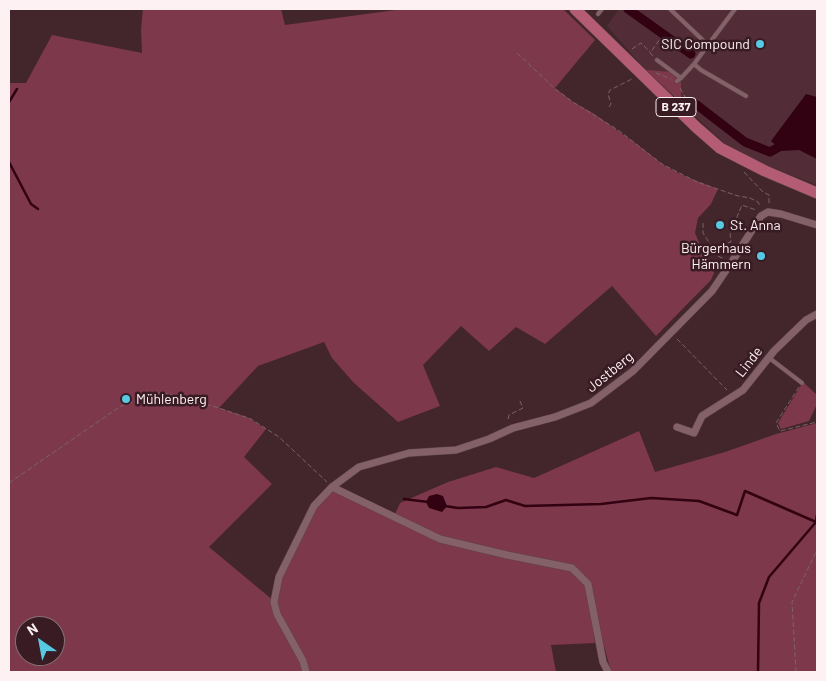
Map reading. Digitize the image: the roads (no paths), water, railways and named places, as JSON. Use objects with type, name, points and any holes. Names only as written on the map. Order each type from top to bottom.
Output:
[{"type":"main road","name":"B 237","points":[[575,9],[624,57],[637,75],[720,148],[765,171],[817,193]]},
{"type":"street","name":"Jostberg","points":[[306,672],[304,661],[276,614],[274,602],[279,577],[314,506],[332,486],[359,467],[409,453],[456,450],[490,439],[513,428],[556,417],[591,403],[633,371],[712,291],[762,214],[782,214],[817,225]]},
{"type":"street","name":"Linde","points":[[677,427],[694,433],[702,416],[743,390],[768,357],[806,320],[817,314]]},
{"type":"street","points":[[332,486],[440,538],[507,555],[572,568],[588,584],[604,662],[608,672]]},
{"type":"lane","points":[[598,14],[602,9]]},
{"type":"lane","points":[[670,9],[708,45]]},
{"type":"lane","points":[[676,81],[682,78],[694,64],[735,9]]},
{"type":"lane","points":[[657,60],[682,78]]},
{"type":"lane","points":[[694,64],[746,96]]},
{"type":"lane","points":[[768,357],[802,383]]},
{"type":"waterway","points":[[628,9],[691,54]]},
{"type":"waterway","points":[[9,102],[17,89]]},
{"type":"waterway","points":[[697,105],[745,142],[770,152],[788,142]]},
{"type":"waterway","points":[[9,162],[31,204],[38,209]]},
{"type":"waterway","points":[[445,506],[458,508],[486,507],[506,500],[525,506],[601,504],[651,498],[699,501],[737,515],[745,491],[816,522]]},
{"type":"waterway","points":[[404,499],[428,502]]},
{"type":"waterway","points":[[758,672],[759,603],[769,577],[816,522],[817,515]]},
{"type":"place","name":"SIC Compound","points":[[760,44]]},
{"type":"place","name":"St. Anna","points":[[720,225]]},
{"type":"place","name":"Bürgerhaus Hämmern","points":[[761,256]]},
{"type":"place","name":"Mühlenberg","points":[[126,399]]}]
